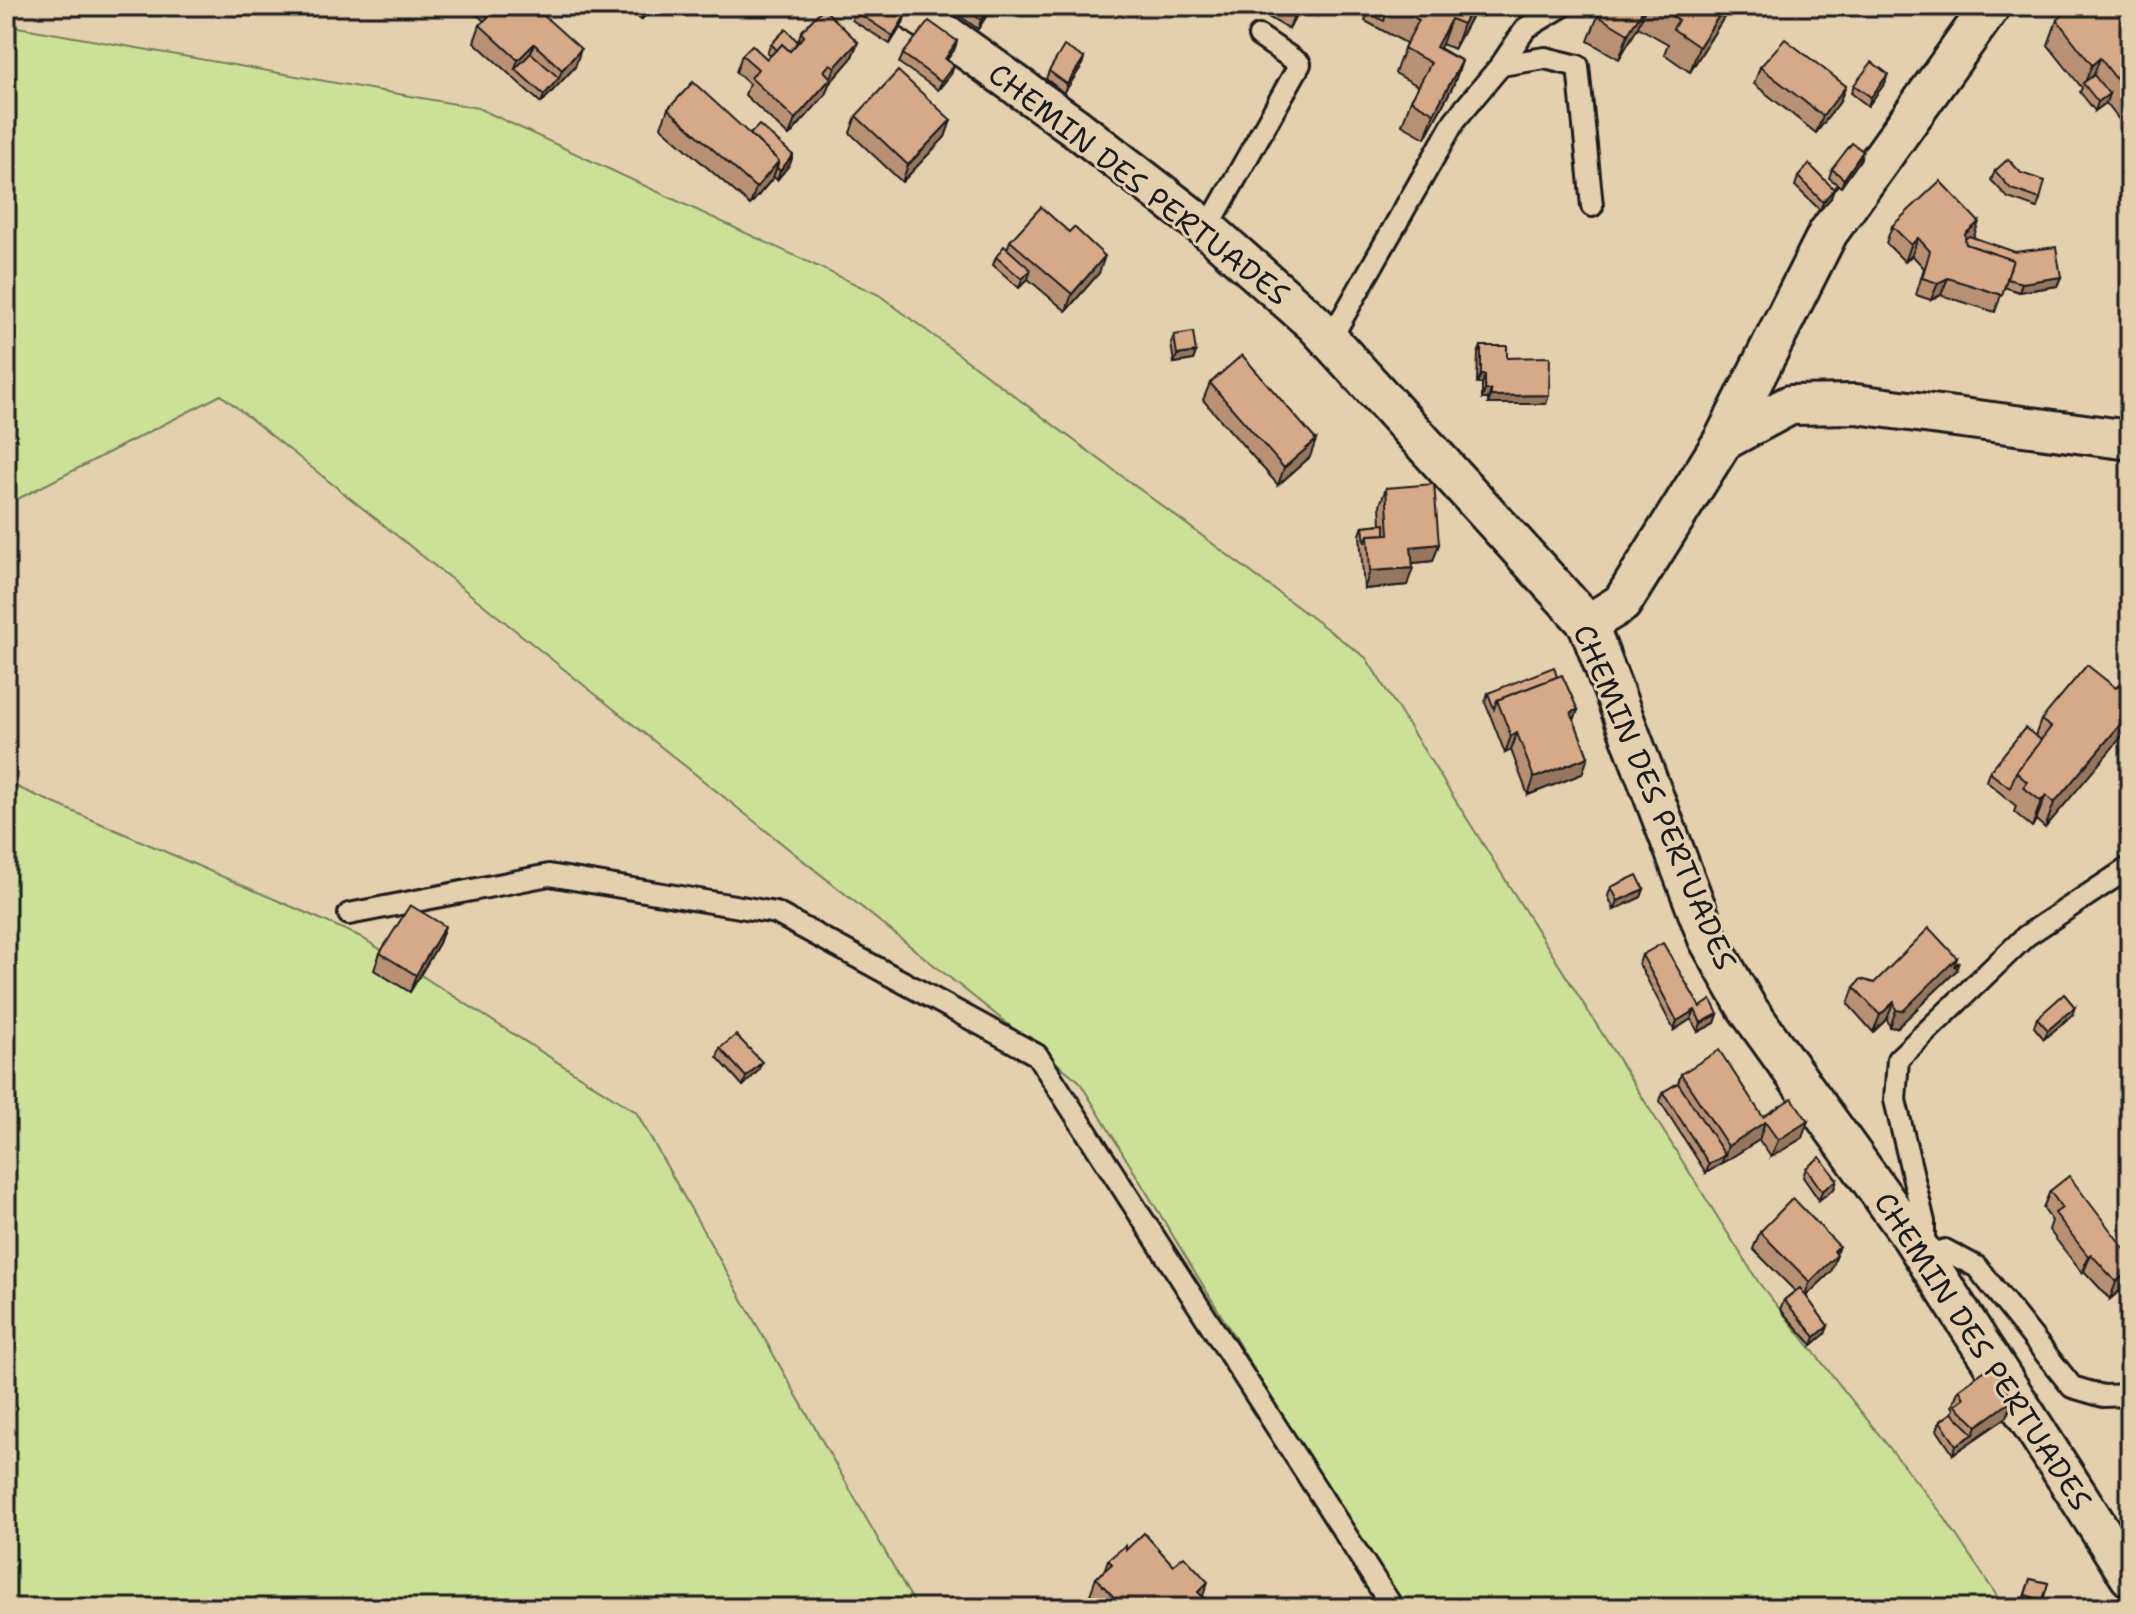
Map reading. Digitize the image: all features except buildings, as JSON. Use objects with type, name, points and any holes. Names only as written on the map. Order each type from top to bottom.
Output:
[{"type":"street","name":"CHEMIN DES PERTUADES","points":[[906,6],[1075,127],[1207,229],[1330,340],[1588,624],[1708,939],[1747,1008],[1924,1256],[2130,1577]]},
{"type":"street","points":[[1588,624],[1622,603],[1723,441],[1828,233],[1990,7]]},
{"type":"street","points":[[1723,441],[1790,405],[1856,404],[2130,440]]},
{"type":"lane","points":[[1330,340],[1455,120],[1501,65],[1526,28],[1563,6]]},
{"type":"lane","points":[[1207,229],[1300,64],[1259,36]]},
{"type":"lane","points":[[1501,65],[1545,58],[1578,66],[1592,206]]},
{"type":"lane","points":[[2130,867],[2026,936],[1898,1059],[1895,1100],[1924,1222],[1924,1256],[1945,1250],[1977,1267],[2072,1387],[2103,1396],[2130,1395]]},
{"type":"lane","points":[[349,914],[549,875],[776,913],[1037,1055],[1393,1608]]},
{"type":"green space","points":[[6,25],[478,108],[879,295],[1366,658],[1759,1283],[1942,1514],[2005,1608],[1399,1608],[1079,1081],[221,395],[6,505]]},
{"type":"green space","points":[[6,740],[10,784],[359,936],[636,1112],[917,1608],[6,1608]]}]
